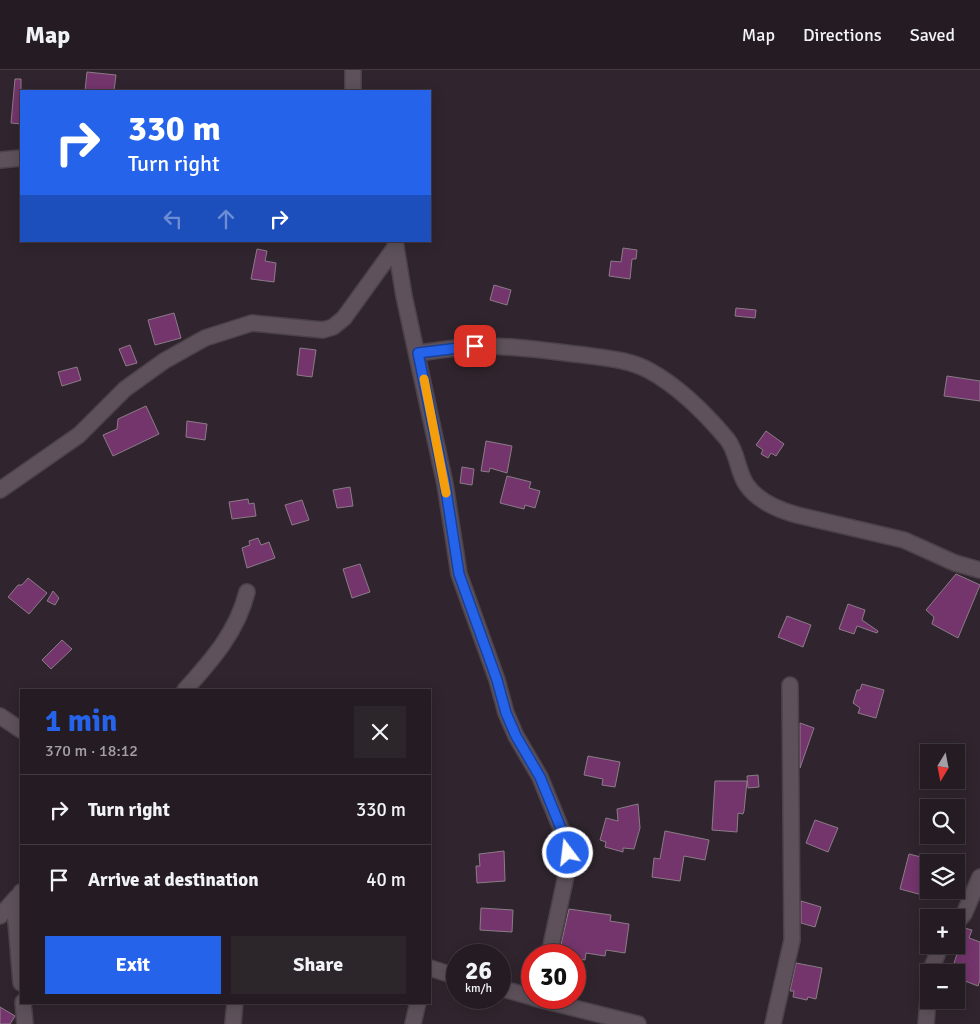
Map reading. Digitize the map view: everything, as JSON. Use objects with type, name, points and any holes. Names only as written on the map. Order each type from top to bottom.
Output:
[{"type":"street","points":[[353,70],[353,90]]},
{"type":"street","points":[[0,160],[20,158]]},
{"type":"street","points":[[396,244],[404,296],[418,353],[445,484],[459,574],[497,680],[506,713],[516,736],[540,777],[564,836],[568,853],[551,944]]},
{"type":"street","points":[[0,490],[79,435],[125,389],[164,361],[204,338],[252,323],[323,330],[333,327],[344,318],[396,244]]},
{"type":"street","points":[[418,353],[475,346],[530,348],[601,357],[643,368],[675,389],[728,440],[737,455],[746,484],[762,499],[781,510],[797,515],[904,540],[955,563],[980,570]]},
{"type":"street","points":[[186,689],[216,655],[242,613],[246,592]]},
{"type":"street","points":[[773,1024],[792,940],[790,685]]},
{"type":"street","points":[[0,716],[20,729]]},
{"type":"street","points":[[965,912],[980,877]]},
{"type":"street","points":[[0,916],[20,894]]},
{"type":"street","points":[[20,894],[15,923],[20,973]]},
{"type":"street","points":[[431,968],[446,973]]},
{"type":"street","points":[[23,1004],[25,1024]]},
{"type":"street","points":[[233,1024],[235,1004]]},
{"type":"street","points":[[413,1024],[418,1004]]},
{"type":"street","points":[[580,1009],[638,1024]]},
{"type":"street","points":[[926,1024],[927,1009]]},
{"type":"building","points":[[87,72],[116,75],[114,90],[85,90]]},
{"type":"building","points":[[15,79],[21,79],[20,124],[11,123]]},
{"type":"building","points":[[623,248],[637,250],[636,259],[632,259],[630,279],[609,276],[611,261],[621,262]]},
{"type":"building","points":[[257,249],[267,251],[265,261],[276,263],[274,282],[251,279]]},
{"type":"building","points":[[494,285],[511,290],[507,305],[490,300]]},
{"type":"building","points":[[736,308],[756,310],[755,318],[735,316]]},
{"type":"building","points":[[174,313],[181,338],[155,345],[148,320]]},
{"type":"building","points":[[130,345],[137,363],[126,366],[119,349]]},
{"type":"building","points":[[300,348],[316,350],[312,377],[297,375]]},
{"type":"building","points":[[77,367],[81,380],[62,386],[58,372]]},
{"type":"building","points":[[947,376],[980,381],[980,401],[944,396]]},
{"type":"building","points":[[146,406],[159,434],[113,456],[103,435],[117,429],[118,419]]},
{"type":"building","points":[[187,421],[207,424],[205,440],[186,437]]},
{"type":"building","points":[[766,431],[784,444],[776,456],[771,453],[768,458],[761,454],[763,450],[756,445]]},
{"type":"building","points":[[486,441],[512,446],[507,473],[490,468],[489,472],[481,471]]},
{"type":"building","points":[[462,467],[474,469],[472,485],[460,483]]},
{"type":"building","points":[[507,476],[531,482],[529,488],[540,491],[535,508],[525,505],[524,509],[500,503]]},
{"type":"building","points":[[350,487],[353,506],[337,508],[333,490]]},
{"type":"building","points":[[248,499],[249,504],[254,503],[256,516],[232,519],[229,502]]},
{"type":"building","points":[[302,500],[309,520],[292,525],[285,505]]},
{"type":"building","points":[[258,538],[261,545],[269,542],[275,558],[247,568],[242,548],[250,545],[249,541]]},
{"type":"building","points":[[360,564],[370,592],[352,598],[343,569]]},
{"type":"building","points":[[956,574],[980,585],[958,638],[932,624],[934,617],[926,610]]},
{"type":"building","points":[[28,578],[47,593],[29,614],[8,597],[18,585],[22,585]]},
{"type":"building","points":[[53,591],[59,598],[55,605],[47,601]]},
{"type":"building","points":[[848,604],[865,610],[862,620],[878,631],[877,633],[857,626],[854,634],[839,629]]},
{"type":"building","points":[[787,616],[811,625],[803,647],[778,637]]},
{"type":"building","points":[[62,640],[72,649],[51,669],[42,660]]},
{"type":"building","points":[[862,684],[884,690],[876,718],[858,713],[860,708],[853,703],[857,690],[860,690]]},
{"type":"building","points":[[800,723],[814,728],[800,768]]},
{"type":"building","points":[[588,756],[620,762],[615,787],[602,785],[603,779],[584,775]]},
{"type":"building","points":[[758,775],[759,787],[748,788],[747,776]]},
{"type":"building","points":[[715,781],[747,781],[744,811],[743,814],[738,813],[737,832],[712,830]]},
{"type":"building","points":[[638,804],[640,828],[634,849],[623,848],[623,852],[605,847],[606,842],[600,840],[606,818],[618,821],[617,809]]},
{"type":"building","points":[[815,820],[838,828],[828,852],[806,843]]},
{"type":"building","points":[[665,831],[709,840],[705,860],[684,856],[680,881],[652,877],[654,858],[660,859]]},
{"type":"building","points":[[504,851],[505,881],[477,883],[476,866],[480,866],[479,854]]},
{"type":"building","points":[[909,854],[920,857],[920,894],[900,889]]},
{"type":"building","points":[[801,901],[821,907],[815,927],[801,923]]},
{"type":"building","points":[[481,908],[513,910],[512,932],[480,930]]},
{"type":"building","points":[[569,909],[611,915],[610,921],[629,924],[625,953],[606,950],[605,956],[586,953],[586,944],[561,944]]},
{"type":"building","points":[[965,928],[972,930],[969,938],[980,942],[980,980],[978,986],[965,981],[965,964],[954,964],[957,954],[965,954]]},
{"type":"building","points":[[796,963],[822,968],[816,999],[808,997],[807,1000],[793,997],[794,991],[790,991]]},
{"type":"building","points":[[0,1007],[15,1016],[10,1024],[0,1024]]},
{"type":"slow traffic","points":[[424,379],[446,493]]},
{"type":"route","points":[[475,346],[418,353],[445,484],[459,574],[497,680],[506,713],[516,736],[540,777],[564,836],[568,853]]}]
